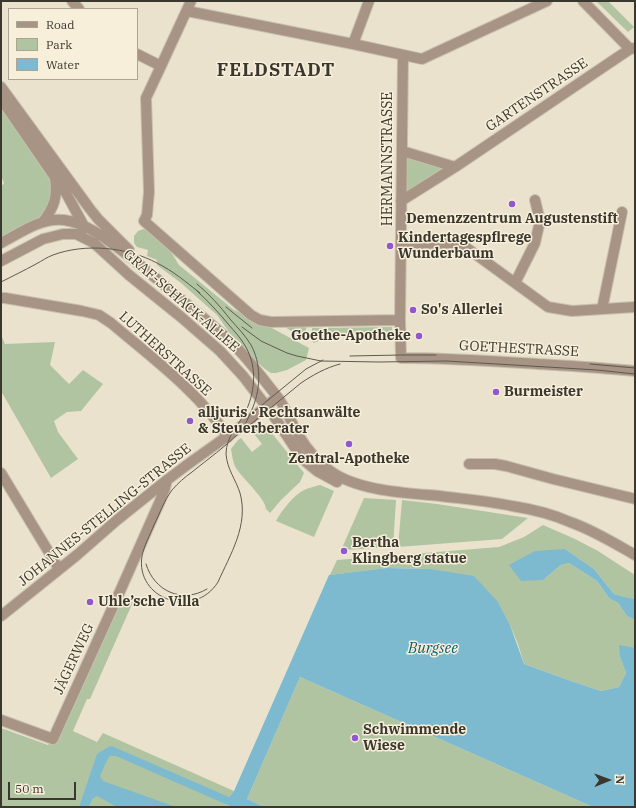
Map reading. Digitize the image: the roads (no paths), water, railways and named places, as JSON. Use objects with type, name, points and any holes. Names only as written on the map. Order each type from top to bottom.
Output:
[{"type":"street","points":[[191,1],[146,98],[149,192],[147,216],[144,221],[251,316],[260,320],[271,322],[400,320]]},
{"type":"street","points":[[353,44],[369,1]]},
{"type":"street","points":[[187,11],[422,59],[547,1]]},
{"type":"street","points":[[583,1],[632,48]]},
{"type":"street","name":"GARTENSTRASSE","points":[[401,201],[455,167],[632,48]]},
{"type":"street","points":[[138,54],[161,66]]},
{"type":"street","name":"HERMANNSTRASSE","points":[[401,358],[402,55]]},
{"type":"street","name":"GRAF-SCHACK-ALLEE","points":[[1,87],[98,219],[133,254],[148,272]]},
{"type":"street","points":[[1,99],[54,176],[87,230]]},
{"type":"street","points":[[402,151],[455,167]]},
{"type":"street","points":[[43,222],[54,204],[56,194],[54,176]]},
{"type":"street","points":[[1,261],[43,239],[71,215],[75,209],[76,200],[73,186]]},
{"type":"street","points":[[515,283],[535,243],[540,221],[535,200]]},
{"type":"street","name":"GRAF-SCHACK-ALLEE","points":[[75,209],[118,239]]},
{"type":"street","points":[[602,309],[622,212]]},
{"type":"street","points":[[1,243],[43,222],[54,219],[75,222],[87,230],[97,240]]},
{"type":"street","points":[[76,234],[87,230]]},
{"type":"street","points":[[43,239],[63,234],[76,234],[97,240],[118,239]]},
{"type":"street","name":"GRAF-SCHACK-ALLEE","points":[[97,240],[122,251],[230,341],[253,366],[277,397],[306,448],[318,461],[331,472],[345,479],[392,491]]},
{"type":"street","name":"GRAF-SCHACK-ALLEE","points":[[97,240],[129,275],[220,351],[243,376],[273,415],[298,454],[317,471],[341,484],[353,488],[483,501],[535,511],[571,522],[611,541],[635,555]]},
{"type":"street","points":[[401,244],[460,243],[548,307],[572,311],[635,307]]},
{"type":"street","name":"LUTHERSTRASSE","points":[[1,298],[99,315],[111,322],[189,390],[221,425],[228,437]]},
{"type":"street","name":"GOETHESTRASSE","points":[[401,358],[447,358],[635,371]]},
{"type":"street","name":"JOHANNES-STELLING-STRASSE","points":[[1,616],[167,480],[228,437],[277,397]]},
{"type":"street","points":[[469,464],[495,464],[506,466],[635,499]]},
{"type":"street","points":[[1,473],[59,569]]},
{"type":"street","name":"JÄGERWEG","points":[[1,720],[52,739],[121,589],[160,501],[167,480]]},
{"type":"water","points":[[565,549],[594,569],[614,594],[635,599],[635,620],[627,616],[618,603],[609,598],[597,581],[569,563],[561,565],[543,580],[521,581],[509,565],[535,551]]},
{"type":"water","name":"Burgsee","points":[[387,568],[430,569],[474,576],[498,602],[510,625],[524,664],[601,691],[619,687],[626,673],[620,657],[619,645],[635,648],[635,807],[593,807],[300,677],[247,799],[264,807],[232,807],[116,756],[110,756],[100,776],[103,781],[176,807],[117,807],[97,796],[92,799],[89,807],[79,807],[97,754],[110,746],[229,797],[234,791],[329,575]]},
{"type":"tram line","points":[[1,282],[53,255],[65,251],[106,248],[133,253],[157,263],[174,273],[200,293]]},
{"type":"tram line","points":[[196,290],[205,298],[242,341],[251,360],[254,377],[252,394],[249,403],[246,411],[230,436],[228,442],[227,448],[226,454],[228,465],[240,493],[242,505],[242,517],[237,539],[218,582],[208,594],[195,600],[182,602],[168,599],[157,593],[148,584],[142,571],[142,556],[144,548],[162,507],[172,490],[184,478],[216,453],[222,448],[228,443],[239,433],[253,407],[259,383],[257,359],[251,345],[244,334],[197,284]]},
{"type":"tram line","points":[[226,307],[252,328]]},
{"type":"tram line","points":[[242,327],[261,341],[287,353],[321,361],[447,361],[597,370],[635,374]]},
{"type":"tram line","points":[[350,356],[436,355]]},
{"type":"tram line","points":[[251,414],[306,369],[323,360]]},
{"type":"tram line","points":[[245,429],[301,383],[319,372],[340,364]]},
{"type":"tram line","points":[[590,364],[635,368]]},
{"type":"tram line","points":[[146,564],[155,581],[162,588],[170,592],[179,595],[188,595],[207,589]]},
{"type":"place","name":"Demenzzentrum Augustenstift","points":[[512,204]]},
{"type":"place","name":"Kindertagespflrege Wunderbaum","points":[[390,246]]},
{"type":"place","name":"So's Allerlei","points":[[413,310]]},
{"type":"place","name":"Goethe-Apotheke","points":[[419,336]]},
{"type":"place","name":"Burmeister","points":[[496,392]]},
{"type":"place","name":"alljuris · Rechtsanwälte & Steuerberater","points":[[190,421]]},
{"type":"place","name":"Zentral-Apotheke","points":[[349,444]]},
{"type":"place","name":"Bertha Klingberg statue","points":[[344,551]]},
{"type":"place","name":"Uhle’sche Villa","points":[[90,602]]},
{"type":"place","name":"Schwimmende Wiese","points":[[355,738]]},
{"type":"district","name":"FELDSTADT","points":[[276,71]]}]
